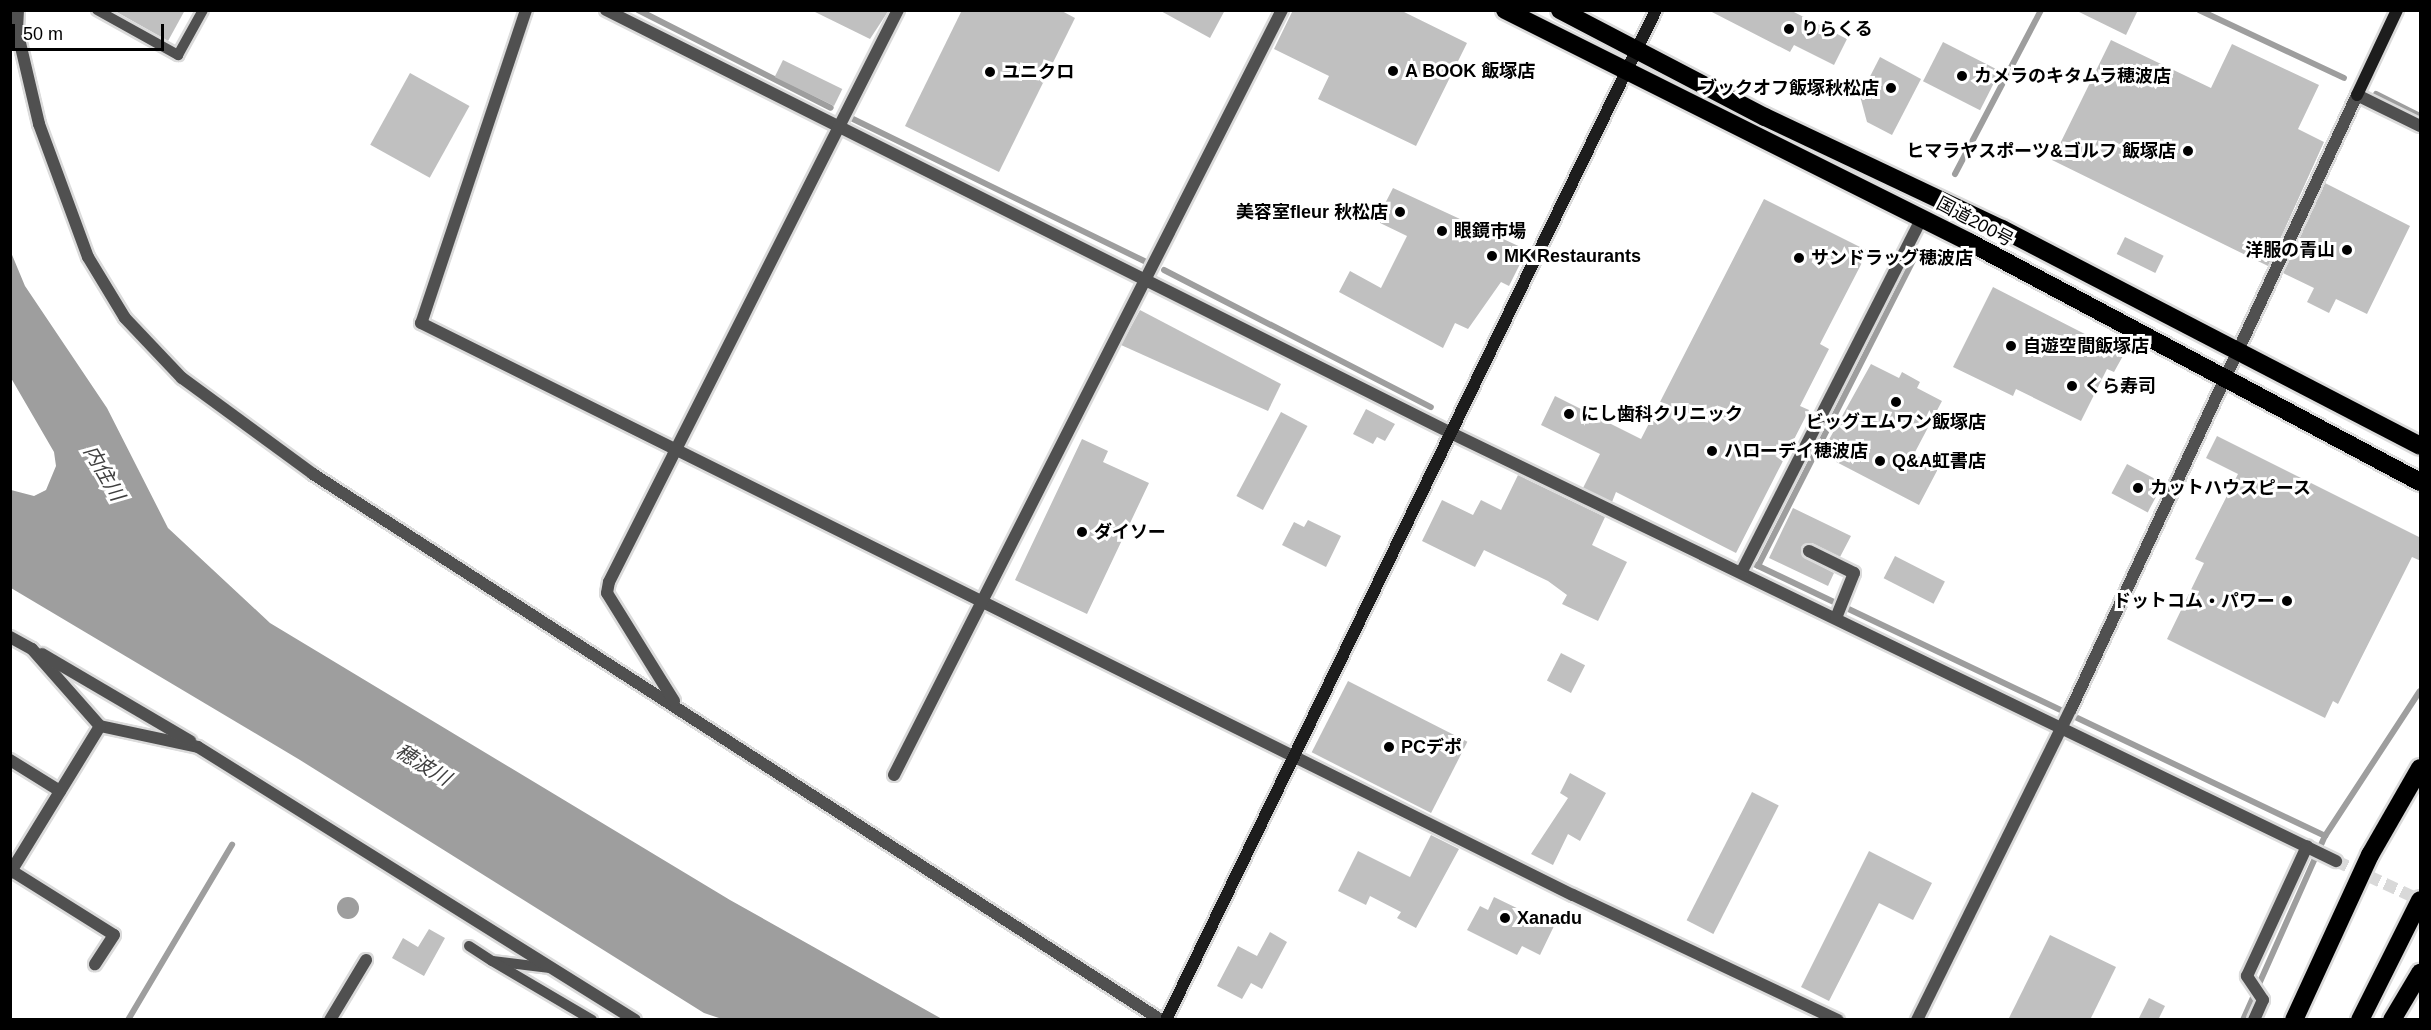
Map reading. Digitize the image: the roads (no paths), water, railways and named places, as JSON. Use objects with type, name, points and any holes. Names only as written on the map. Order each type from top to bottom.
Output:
[{"type":"highway","name":"国道200号","points":[[1505,10],[1922,218],[2223,382],[2421,482]]},
{"type":"highway","name":"国道200号","points":[[1560,10],[2002,229],[2235,354],[2421,446]]},
{"type":"highway","points":[[2296,1016],[2370,855],[2421,768]]},
{"type":"highway","points":[[2360,1020],[2421,900]]},
{"type":"highway","points":[[2392,1020],[2421,973]]},
{"type":"street","points":[[18,10],[17,30],[39,124],[88,257],[125,318],[182,378],[313,474],[676,704],[1161,1020]]},
{"type":"street","points":[[526,10],[421,323],[986,600],[1573,895],[1838,1020]]},
{"type":"street","points":[[606,10],[840,129],[1148,277],[1453,434],[1742,571],[2066,720],[2331,858]]},
{"type":"street","points":[[676,704],[607,593],[677,448],[840,129],[898,10]]},
{"type":"street","points":[[894,775],[986,600],[1282,10]]},
{"type":"street","points":[[1166,1020],[1453,434],[1656,10]]},
{"type":"street","points":[[1917,1020],[2066,720],[2397,10]]},
{"type":"street","points":[[2357,95],[2421,126]]},
{"type":"street","points":[[1742,571],[1922,218]]},
{"type":"street","points":[[1809,551],[1854,573],[1838,614]]},
{"type":"street","points":[[10,637],[198,747],[635,1020]]},
{"type":"street","points":[[33,649],[100,726],[198,747]]},
{"type":"street","points":[[95,964],[114,935],[11,872],[100,726]]},
{"type":"street","points":[[10,760],[60,790]]},
{"type":"street","points":[[2254,1020],[2263,1000],[2247,976],[2310,847]]},
{"type":"street","points":[[330,1020],[366,960]]},
{"type":"lane","points":[[98,10],[178,55],[203,10]]},
{"type":"lane","points":[[469,946],[592,1020]]},
{"type":"lane","points":[[492,961],[551,968]]},
{"type":"water","points":[[10,250],[25,286],[107,408],[168,528],[270,623],[730,900],[942,1019],[725,1020],[704,1013],[300,760],[11,588],[11,490],[34,496],[46,490],[56,466],[54,452],[11,378]]},
{"type":"water","points":[[348,897],[356,900],[359,908],[356,916],[348,919],[340,916],[337,908],[340,900]]},
{"type":"waterway","points":[[638,10],[831,108]]},
{"type":"waterway","points":[[1955,174],[2041,10]]},
{"type":"waterway","points":[[2199,10],[2344,78]]},
{"type":"waterway","points":[[2376,94],[2420,116]]},
{"type":"waterway","points":[[853,119],[1144,261]]},
{"type":"waterway","points":[[1758,566],[1918,251]]},
{"type":"waterway","points":[[1164,270],[1431,407]]},
{"type":"waterway","points":[[1752,563],[2325,836]]},
{"type":"waterway","points":[[2243,1020],[2325,836],[2420,691]]},
{"type":"waterway","points":[[128,1020],[232,845]]},
{"type":"tunnel","points":[[2336,861],[2420,900]]},
{"type":"place","name":"りらくる","points":[[1789,29]]},
{"type":"place","name":"A BOOK 飯塚店","points":[[1393,71]]},
{"type":"place","name":"ユニクロ","points":[[990,72]]},
{"type":"place","name":"カメラのキタムラ穂波店","points":[[1962,76]]},
{"type":"place","name":"ブックオフ飯塚秋松店","points":[[1891,88]]},
{"type":"place","name":"ヒマラヤスポーツ&ゴルフ 飯塚店","points":[[2188,151]]},
{"type":"place","name":"美容室fleur 秋松店","points":[[1400,212]]},
{"type":"place","name":"眼鏡市場","points":[[1442,231]]},
{"type":"place","name":"洋服の青山","points":[[2347,250]]},
{"type":"place","name":"MK Restaurants","points":[[1492,256]]},
{"type":"place","name":"サンドラッグ穂波店","points":[[1799,258]]},
{"type":"place","name":"自遊空間飯塚店","points":[[2011,346]]},
{"type":"place","name":"くら寿司","points":[[2072,386]]},
{"type":"place","name":"ビッグエムワン飯塚店","points":[[1896,402]]},
{"type":"place","name":"にし歯科クリニック","points":[[1569,414]]},
{"type":"place","name":"ハローデイ穂波店","points":[[1712,451]]},
{"type":"place","name":"Q&A虹書店","points":[[1880,461]]},
{"type":"place","name":"カットハウスピース","points":[[2138,488]]},
{"type":"place","name":"ダイソー","points":[[1082,532]]},
{"type":"place","name":"ドットコム・パワー","points":[[2287,601]]},
{"type":"place","name":"PCデポ","points":[[1389,747]]},
{"type":"place","name":"Xanadu","points":[[1505,918]]},
{"type":"water label","name":"内住川","points":[[104,473]]},
{"type":"water label","name":"穂波川","points":[[423,765]]}]
